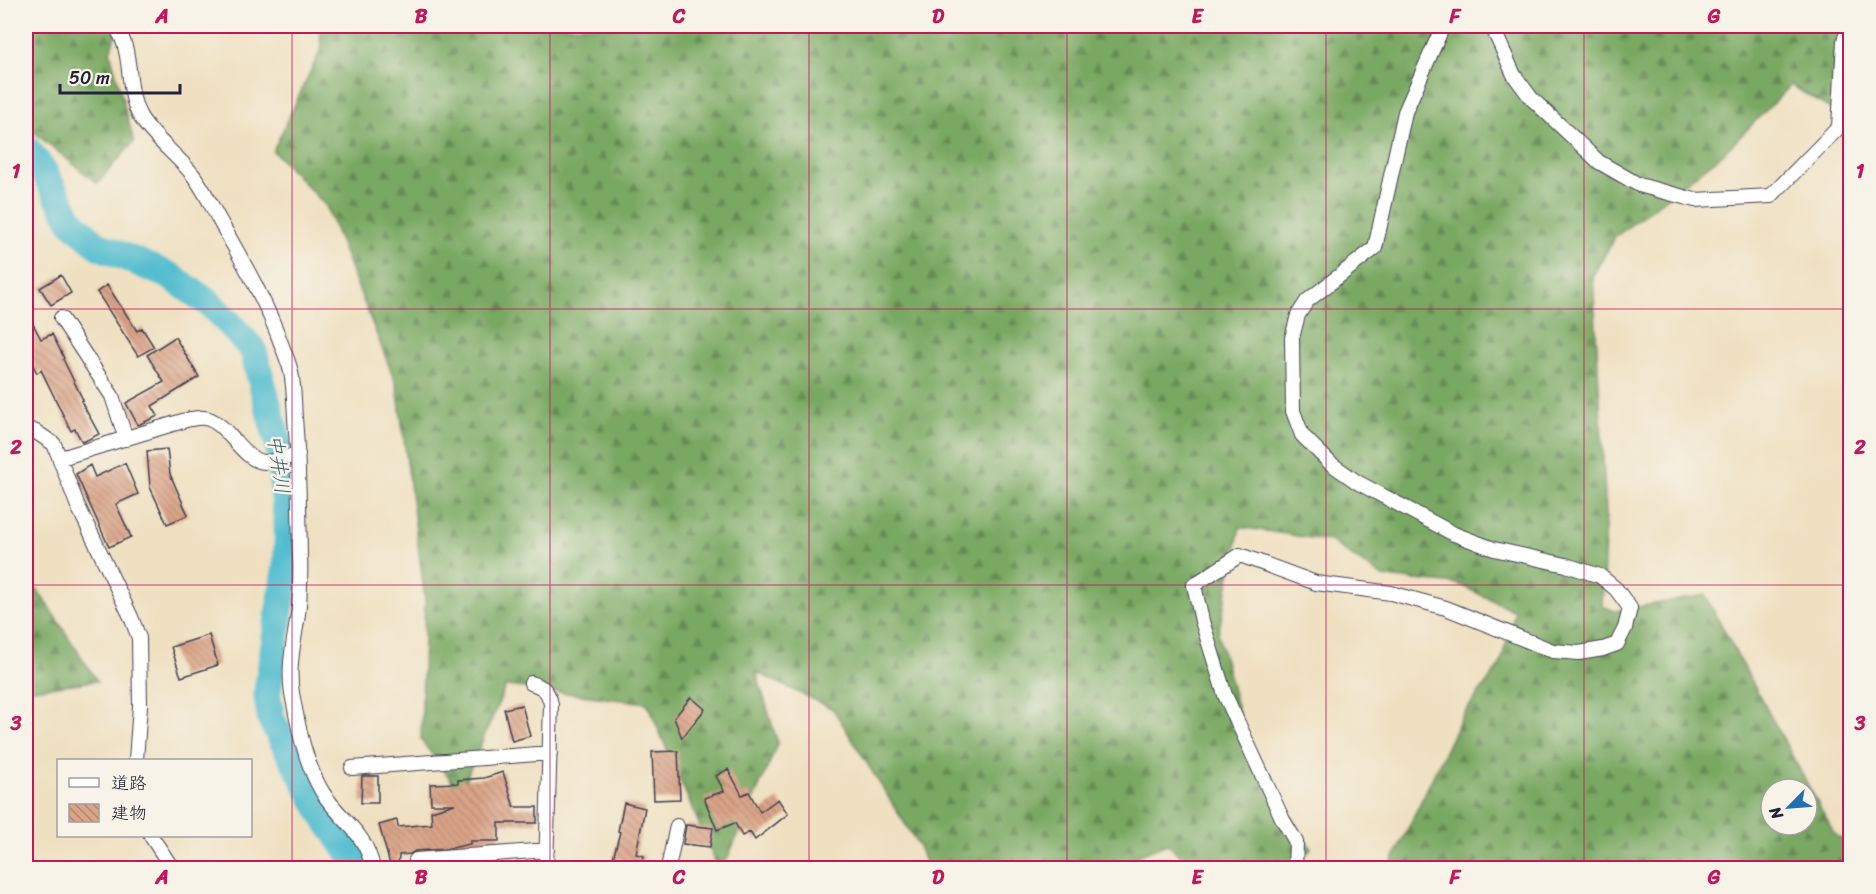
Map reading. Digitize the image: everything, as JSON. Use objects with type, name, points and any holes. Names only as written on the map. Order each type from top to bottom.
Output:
[{"type":"street","points":[[115,26],[121,33],[126,47],[132,91],[143,121],[194,176],[235,248],[274,325],[291,372],[293,455],[301,569],[299,606],[291,659],[291,690],[305,751],[313,773],[328,799],[353,826],[362,840],[373,868]]},
{"type":"street","points":[[1295,868],[1296,842],[1225,695],[1202,621],[1194,585],[1240,555],[1316,583],[1391,593],[1446,608],[1553,651],[1579,653],[1617,644],[1625,628],[1630,608],[1616,590],[1600,576],[1484,545],[1454,534],[1357,482],[1330,463],[1302,435],[1293,411],[1292,338],[1298,315],[1307,301],[1375,248],[1405,112],[1443,26]]},
{"type":"street","points":[[1492,26],[1514,75],[1531,98],[1599,162],[1639,185],[1695,200],[1771,196],[1839,127],[1844,41],[1849,26]]},
{"type":"street","points":[[61,318],[112,396],[126,439]]},
{"type":"street","points":[[61,458],[202,417],[213,420],[256,460],[266,462],[293,455]]},
{"type":"street","points":[[26,428],[54,444],[77,504],[139,638],[140,706],[136,759]]},
{"type":"street","points":[[531,682],[542,686],[549,694],[551,704],[546,868]]},
{"type":"street","points":[[352,768],[550,753]]},
{"type":"street","points":[[668,868],[677,826]]},
{"type":"street","points":[[152,837],[172,868]]},
{"type":"street","points":[[416,860],[547,850]]},
{"type":"green space","points":[[26,26],[118,26],[110,52],[134,142],[97,183],[26,126]]},
{"type":"green space","points":[[320,26],[1850,26],[1850,121],[1791,85],[1723,154],[1615,237],[1593,275],[1606,513],[1602,606],[1615,611],[1705,595],[1804,777],[1759,777],[1759,837],[1819,837],[1819,805],[1834,833],[1850,846],[1850,868],[1389,868],[1462,716],[1500,665],[1515,611],[1458,584],[1383,577],[1330,541],[1240,527],[1218,634],[1249,752],[1311,848],[1297,868],[1194,868],[1167,844],[1108,868],[927,868],[919,846],[833,709],[756,672],[778,744],[723,868],[718,868],[647,703],[506,686],[460,792],[421,740],[425,599],[397,386],[326,206],[273,151],[321,49]]},
{"type":"green space","points":[[26,586],[37,589],[97,681],[26,690]]},
{"type":"building","points":[[61,275],[71,293],[51,305],[40,288]]},
{"type":"building","points":[[107,285],[137,331],[142,328],[154,347],[138,356],[97,292]]},
{"type":"building","points":[[26,311],[41,339],[52,334],[83,400],[81,401],[99,434],[82,442],[75,429],[71,431],[41,370],[37,373],[26,351]]},
{"type":"building","points":[[175,337],[199,377],[152,406],[158,416],[138,425],[126,403],[164,382],[147,355]]},
{"type":"building","points":[[167,449],[170,474],[188,515],[167,524],[150,487],[147,451]]},
{"type":"building","points":[[125,463],[138,494],[116,504],[131,537],[109,547],[76,474],[90,465],[95,477]]},
{"type":"building","points":[[209,635],[218,665],[181,677],[171,647]]},
{"type":"building","points":[[691,697],[705,709],[682,738],[674,718]]},
{"type":"building","points":[[522,705],[530,736],[512,741],[504,709]]},
{"type":"building","points":[[678,751],[680,799],[654,800],[652,752]]},
{"type":"building","points":[[728,769],[742,795],[749,792],[760,812],[778,799],[788,814],[755,840],[750,832],[742,836],[735,823],[717,830],[704,798],[724,791],[716,776]]},
{"type":"building","points":[[503,772],[514,807],[537,807],[537,823],[499,823],[499,841],[470,841],[470,844],[447,849],[415,851],[399,855],[398,868],[391,868],[379,825],[397,820],[398,827],[432,824],[431,811],[455,804],[431,804],[430,784],[458,783],[458,780],[484,778]]},
{"type":"building","points":[[362,776],[378,776],[378,803],[361,803]]},
{"type":"building","points":[[624,803],[645,808],[636,854],[644,856],[641,868],[611,866],[620,832],[618,831]]},
{"type":"building","points":[[686,825],[713,828],[710,847],[683,844]]},
{"type":"waterway","name":"中井川","points":[[26,148],[44,172],[72,222],[99,246],[170,276],[209,303],[253,350],[279,446],[288,531],[287,561],[267,694],[271,719],[324,816],[358,868]]}]
